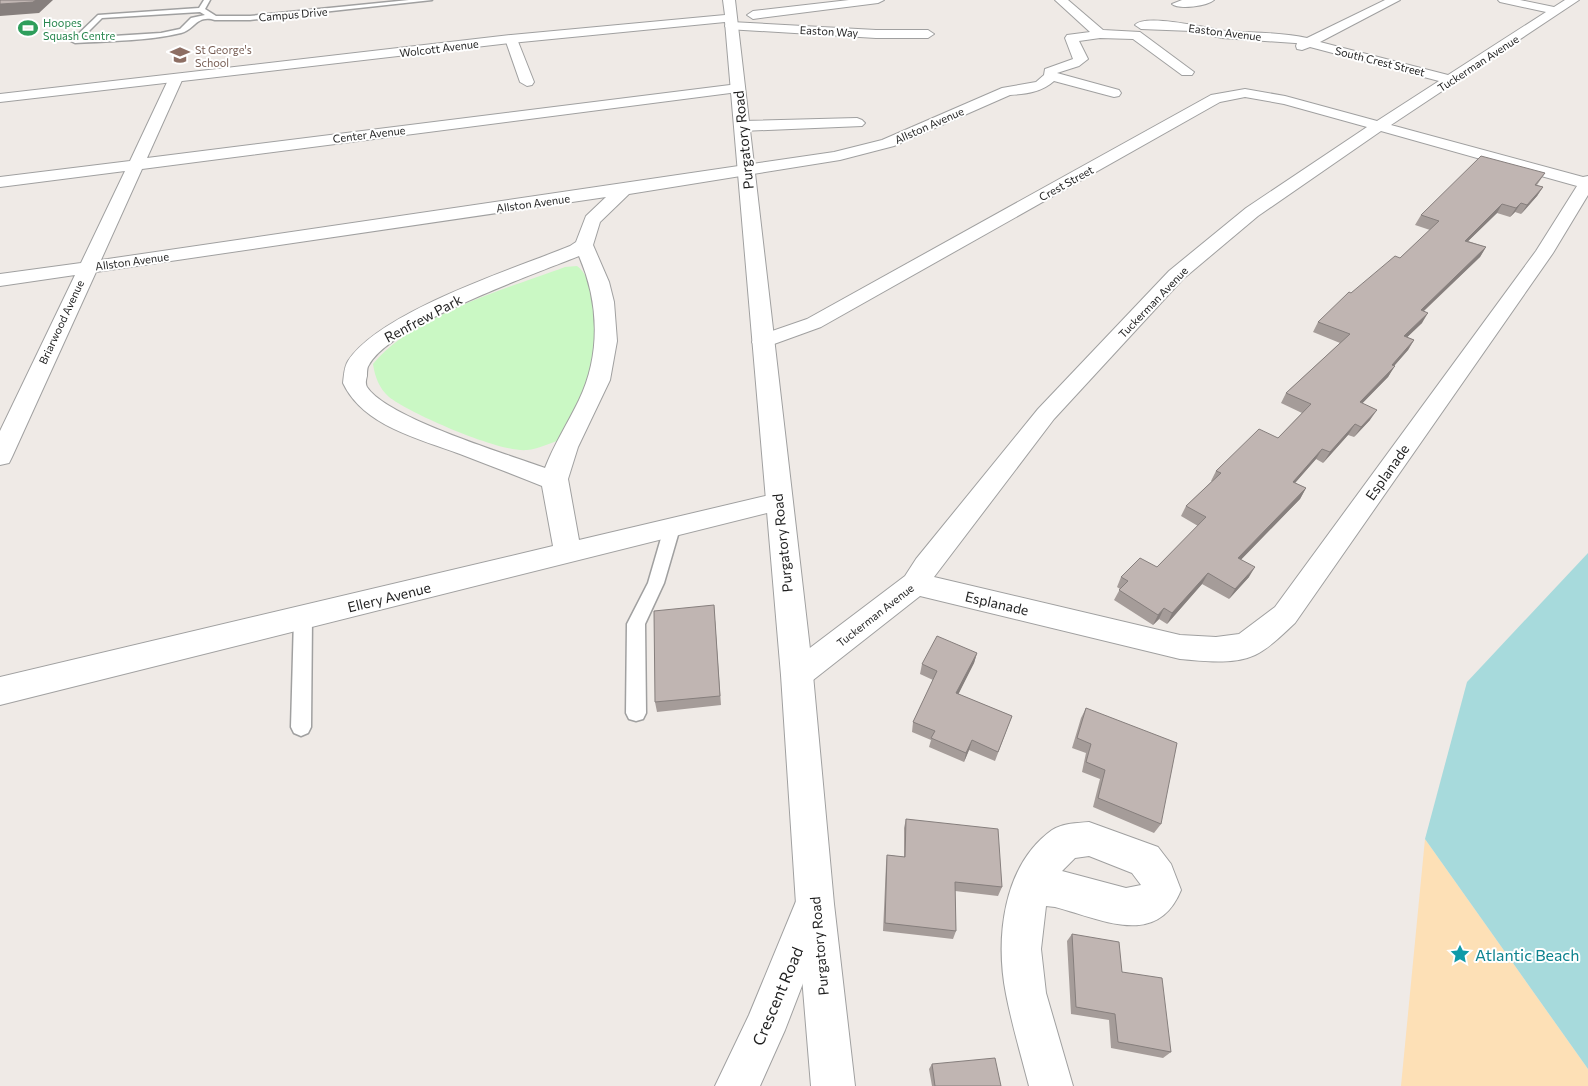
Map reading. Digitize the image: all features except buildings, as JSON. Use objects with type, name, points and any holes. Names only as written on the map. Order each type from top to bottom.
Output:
[{"type":"street","name":"Purgatory Road","points":[[729,0],[797,676],[832,1086]]},
{"type":"street","name":"Wolcott Avenue","points":[[0,98],[512,39],[730,22],[878,0]]},
{"type":"street","points":[[1061,0],[1100,34],[1136,35],[1187,72]]},
{"type":"street","points":[[1178,4],[1208,0]]},
{"type":"street","name":"South Crest Street","points":[[1287,54],[1394,0]]},
{"type":"street","points":[[1504,0],[1555,11]]},
{"type":"street","name":"Tuckerman Avenue","points":[[797,676],[915,584],[926,566],[1046,414],[1176,276],[1252,212],[1334,155],[1573,0]]},
{"type":"street","name":"Easton Way","points":[[730,22],[876,34],[928,34]]},
{"type":"street","name":"Easton Avenue","points":[[1141,25],[1192,27],[1222,34],[1295,39],[1308,43]]},
{"type":"street","name":"Allston Avenue","points":[[0,280],[580,196],[834,157],[888,143],[1007,91],[1023,90],[1041,85],[1052,76],[1050,72],[1058,67],[1072,65],[1081,58],[1071,38],[1100,34]]},
{"type":"street","points":[[512,39],[526,82]]},
{"type":"street","name":"South Crest Street","points":[[1308,43],[1452,80]]},
{"type":"street","points":[[1052,76],[1114,93]]},
{"type":"street","name":"Briarwood Avenue","points":[[0,457],[5,436],[176,78]]},
{"type":"street","name":"Center Avenue","points":[[0,182],[738,88]]},
{"type":"street","name":"Crest Street","points":[[763,342],[814,323],[1216,98],[1236,94],[1258,95],[1381,125]]},
{"type":"street","points":[[742,126],[857,123]]},
{"type":"street","name":"Esplanade","points":[[915,584],[1112,629],[1180,647],[1216,649],[1246,646],[1285,615],[1544,253],[1587,182],[1381,125]]},
{"type":"street","points":[[568,554],[555,480],[573,430],[600,380],[604,358],[606,312],[602,287],[584,245],[592,220],[625,188]]},
{"type":"street","points":[[580,196],[592,220]]},
{"type":"street","name":"Renfrew Park","points":[[555,480],[406,425],[370,402],[354,383],[354,374],[356,364],[363,355],[400,327],[453,300],[555,261],[584,245]]},
{"type":"street","name":"Ellery Avenue","points":[[0,691],[778,502]]},
{"type":"street","points":[[1029,887],[1021,949],[1026,993],[1051,1086]]},
{"type":"street","name":"Crescent Road","points":[[737,1086],[764,1030],[815,904]]},
{"type":"lane","points":[[201,10],[206,0]]},
{"type":"lane","name":"Campus Drive","points":[[194,20],[209,16],[269,17],[429,0]]},
{"type":"lane","points":[[194,20],[182,30],[161,35],[75,41],[100,16],[201,10],[209,16]]},
{"type":"lane","points":[[184,21],[194,20]]},
{"type":"lane","points":[[88,27],[98,26]]},
{"type":"lane","points":[[636,713],[636,624],[656,582],[672,528]]},
{"type":"lane","points":[[301,727],[303,618]]},
{"type":"sand","name":"Atlantic Beach","points":[[1425,839],[1588,1069],[1588,1086],[1401,1086]]},
{"type":"green space","points":[[577,266],[585,275],[591,288],[596,322],[596,340],[589,385],[560,440],[527,450],[514,449],[477,439],[416,413],[389,397],[380,386],[373,364],[390,347],[412,331],[462,305],[489,294],[565,267]]},
{"type":"water","points":[[1588,553],[1588,1069],[1425,839],[1467,682]]},
{"type":"place","name":"Hoopes Squash Centre","points":[[28,28]]},
{"type":"place","name":"St George's School","points":[[180,55]]},
{"type":"place","name":"Atlantic Beach","points":[[1460,954]]}]
